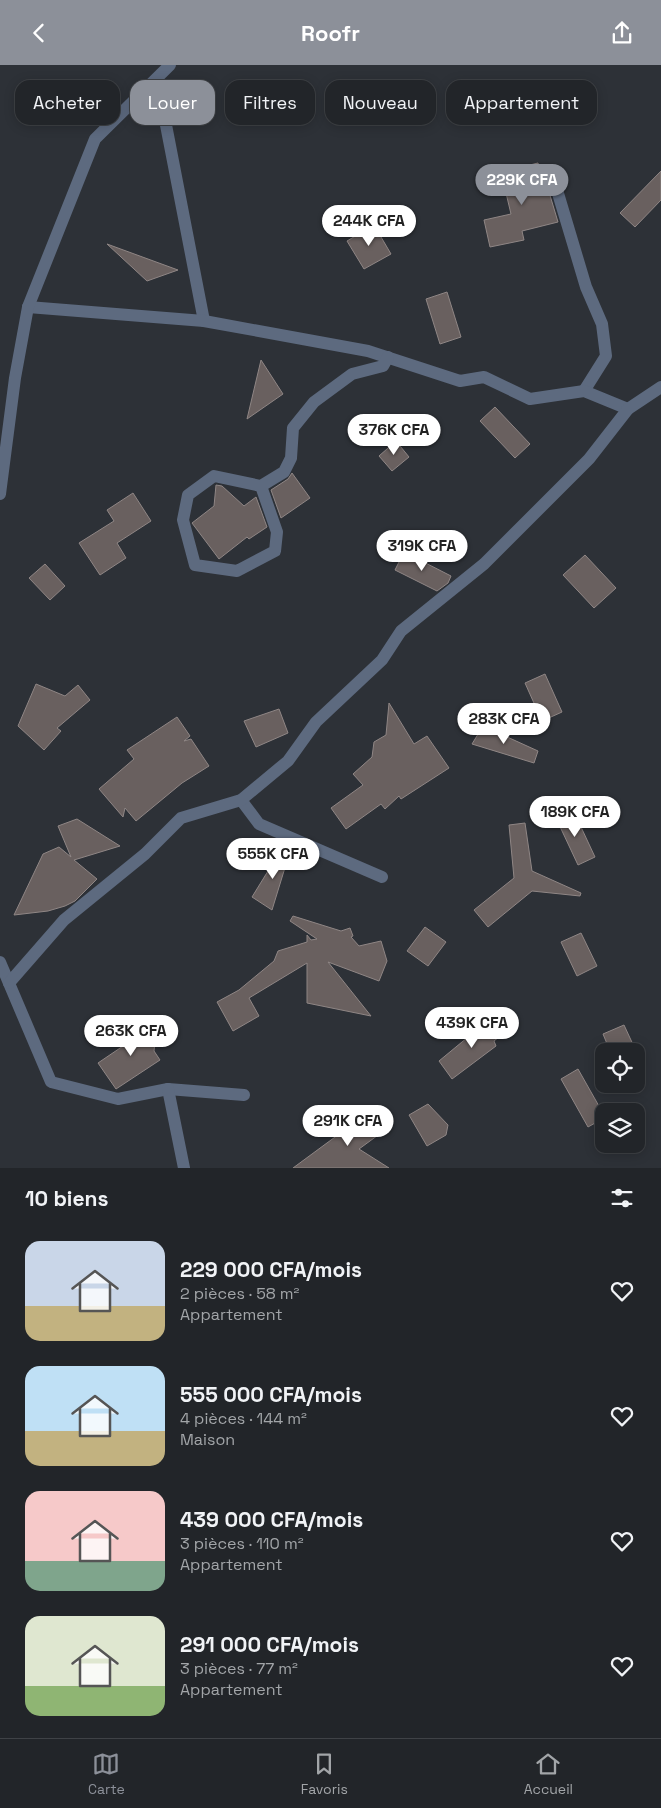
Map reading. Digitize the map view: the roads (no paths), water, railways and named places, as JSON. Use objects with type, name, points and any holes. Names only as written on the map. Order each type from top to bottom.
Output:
[{"type":"street","points":[[0,494],[15,378],[28,307],[94,139],[170,65]]},
{"type":"street","points":[[166,125],[204,321]]},
{"type":"street","points":[[558,190],[586,287],[602,325],[606,356],[584,391]]},
{"type":"street","points":[[28,307],[204,321],[368,351],[460,381],[484,377],[530,399],[584,391],[628,409]]},
{"type":"street","points":[[261,486],[277,532],[275,551],[237,571],[194,565],[183,520],[188,495],[214,476],[261,486],[284,472],[291,458],[293,428],[314,403],[352,374],[383,366],[388,357]]},
{"type":"street","points":[[9,983],[64,920],[145,854],[181,818],[240,800],[288,761],[316,722],[382,660],[401,631],[484,563],[589,459],[628,409],[661,387]]},
{"type":"street","points":[[240,800],[259,824],[382,877]]},
{"type":"street","points":[[0,962],[51,1082],[118,1099],[168,1089],[244,1095]]},
{"type":"street","points":[[168,1089],[184,1168]]}]
